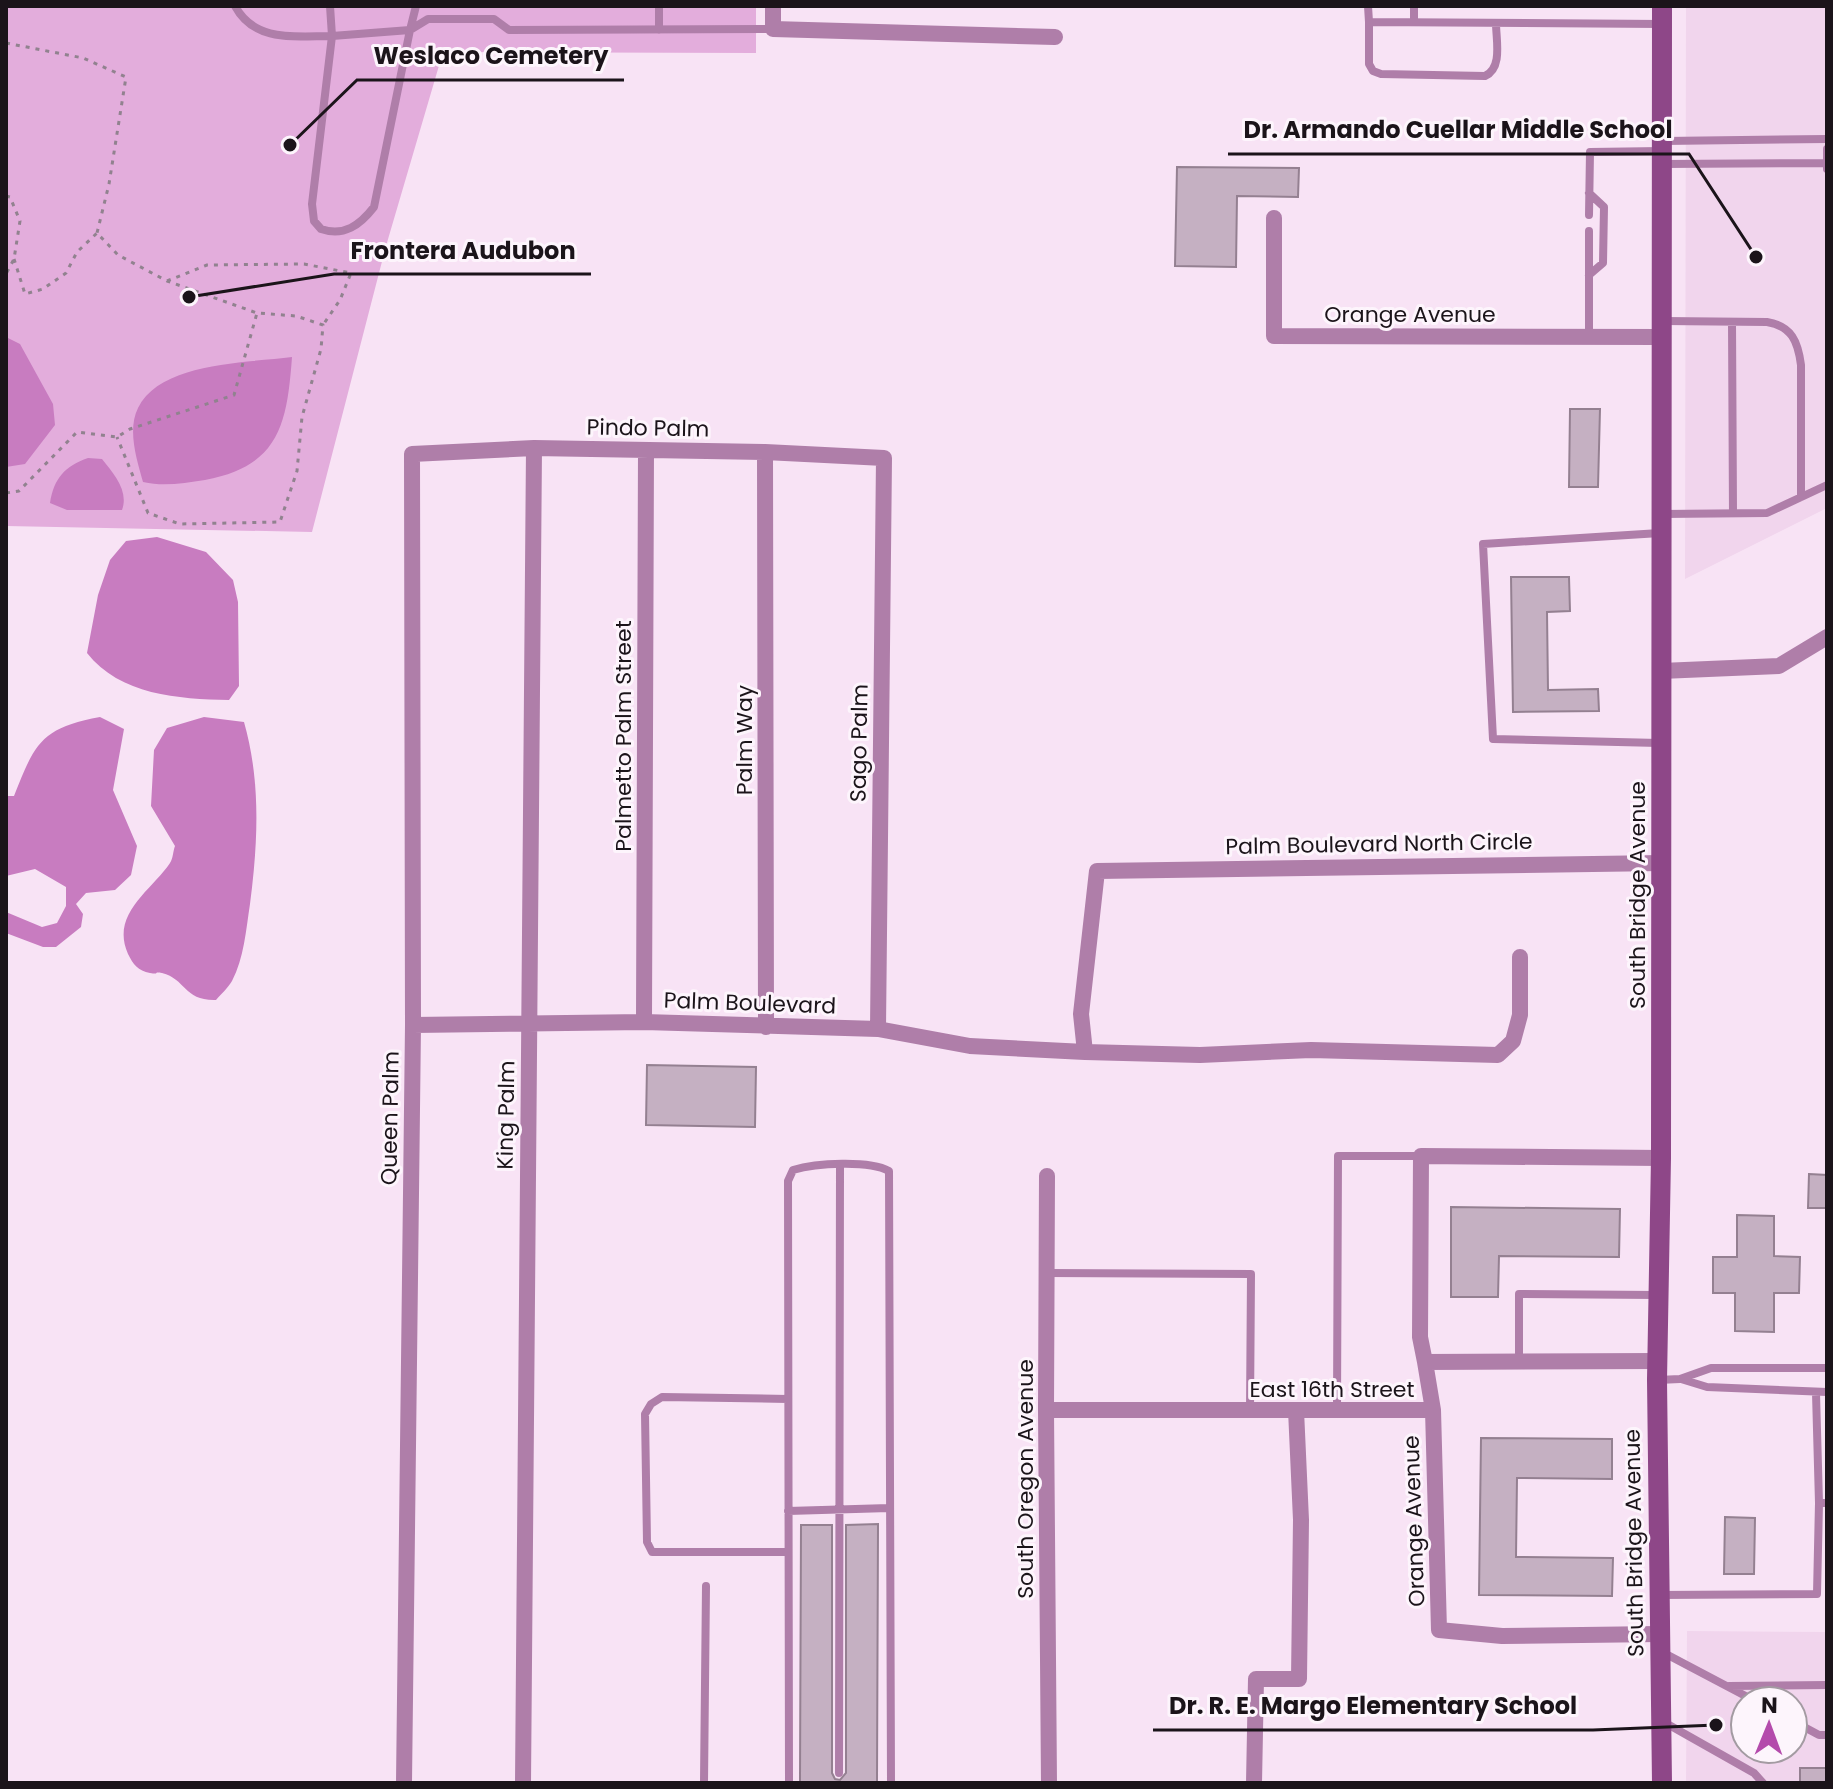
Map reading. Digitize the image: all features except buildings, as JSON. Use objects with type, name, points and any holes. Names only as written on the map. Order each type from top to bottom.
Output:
[{"type":"street","points":[[773,6],[773,29],[1055,37]]},
{"type":"street","name":"South Bridge Avenue","points":[[1662,15],[1661,1158],[1657,1295],[1662,1783]]},
{"type":"street","name":"Orange Avenue","points":[[1274,218],[1274,336],[1589,337],[1663,329]]},
{"type":"street","name":"Pindo Palm","points":[[412,454],[534,448],[765,452],[884,458]]},
{"type":"street","name":"King Palm","points":[[523,1783],[534,448]]},
{"type":"street","name":"Palmetto Palm Street","points":[[644,1022],[646,450]]},
{"type":"street","name":"Palm Way","points":[[765,452],[766,1027]]},
{"type":"street","name":"Queen Palm","points":[[404,1783],[413,1025],[412,454]]},
{"type":"street","name":"Sago Palm","points":[[878,1029],[884,458]]},
{"type":"street","points":[[1661,671],[1779,666],[1825,641]]},
{"type":"street","name":"Palm Boulevard North Circle","points":[[1085,1052],[1081,1014],[1097,871],[1662,863]]},
{"type":"street","points":[[1085,1052],[1200,1055],[1311,1050],[1498,1055],[1513,1041],[1520,1015],[1520,957]]},
{"type":"street","name":"Palm Boulevard","points":[[413,1025],[644,1022],[878,1029],[970,1046],[1085,1052]]},
{"type":"street","points":[[1425,1362],[1420,1337],[1421,1156],[1661,1158]]},
{"type":"street","name":"South Oregon Avenue","points":[[1047,1176],[1049,1783]]},
{"type":"street","name":"East 16th Street","points":[[1046,1410],[1433,1410],[1425,1362],[1519,1360],[1657,1371]]},
{"type":"street","points":[[1254,1783],[1256,1679],[1299,1679],[1301,1520],[1296,1410]]},
{"type":"street","name":"Orange Avenue","points":[[1433,1410],[1439,1630],[1502,1636],[1659,1642]]},
{"type":"lane","points":[[235,6],[244,20],[260,32],[278,36],[332,36],[410,30],[428,19],[494,19],[509,30],[773,29]]},
{"type":"lane","points":[[330,6],[332,36],[312,204],[314,221],[321,229],[343,231],[364,220],[374,207],[416,6]]},
{"type":"lane","points":[[659,6],[659,30]]},
{"type":"lane","points":[[1368,6],[1369,64],[1373,71],[1381,74],[1485,76],[1495,67],[1496,23]]},
{"type":"lane","points":[[1414,6],[1414,22]]},
{"type":"lane","points":[[1369,22],[1496,23],[1662,15]]},
{"type":"lane","points":[[1589,215],[1590,152],[1662,152],[1827,139]]},
{"type":"lane","points":[[1662,152],[1826,166],[1827,149]]},
{"type":"lane","points":[[1589,193],[1604,207],[1603,263],[1589,275]]},
{"type":"lane","points":[[1589,231],[1589,337]]},
{"type":"lane","points":[[1663,329],[1732,322],[1778,324],[1794,336],[1799,349],[1801,497]]},
{"type":"lane","points":[[1732,322],[1733,513]]},
{"type":"lane","points":[[1661,743],[1493,739],[1483,544],[1733,513],[1767,513],[1827,485]]},
{"type":"lane","points":[[1337,1410],[1338,1156],[1421,1156]]},
{"type":"lane","points":[[839,1773],[840,1165]]},
{"type":"lane","points":[[789,1783],[788,1181],[793,1170],[808,1166],[879,1165],[889,1171],[891,1783]]},
{"type":"lane","points":[[1048,1273],[1251,1274],[1250,1411]]},
{"type":"lane","points":[[1519,1360],[1519,1294],[1657,1295]]},
{"type":"lane","points":[[1680,1379],[1711,1368],[1827,1368]]},
{"type":"lane","points":[[1657,1371],[1707,1387],[1827,1392]]},
{"type":"lane","points":[[1659,1595],[1817,1594],[1823,1503],[1816,1393]]},
{"type":"lane","points":[[788,1399],[662,1397],[651,1404],[645,1414],[647,1542],[652,1552],[788,1552]]},
{"type":"lane","points":[[788,1511],[889,1508]]},
{"type":"lane","points":[[704,1783],[706,1586]]},
{"type":"lane","points":[[1659,1642],[1728,1686],[1827,1685]]},
{"type":"lane","points":[[1662,1721],[1754,1773],[1763,1783]]},
{"type":"path","points":[[6,43],[83,58],[126,77],[109,184],[97,233],[77,252],[66,273],[43,289],[25,294],[14,259]]},
{"type":"path","points":[[6,196],[10,197],[20,221],[14,259],[6,274]]},
{"type":"path","points":[[97,233],[118,255],[167,281],[257,313],[296,316],[323,325]]},
{"type":"path","points":[[117,437],[148,513],[180,524],[280,522],[297,471],[302,417],[321,349],[323,325],[340,300],[351,273],[304,264],[207,265],[167,281]]},
{"type":"path","points":[[6,493],[19,491],[77,432],[117,437],[130,429],[234,395],[257,313]]},
{"type":"shaded area","points":[[6,6],[756,6],[756,53],[443,52],[386,246],[312,532],[6,526]]},
{"type":"shaded area","points":[[1686,6],[1827,6],[1827,508],[1685,579]]},
{"type":"shaded area","points":[[6,337],[20,344],[53,404],[55,425],[25,464],[6,467]]},
{"type":"shaded area","points":[[292,357],[282,422],[264,453],[230,473],[205,480],[166,484],[143,482],[133,426],[138,408],[149,393],[165,381],[185,373]]},
{"type":"shaded area","points":[[88,458],[102,459],[115,477],[124,496],[122,510],[67,510],[50,503],[54,487],[62,474]]},
{"type":"shaded area","points":[[157,537],[206,552],[233,580],[238,602],[239,686],[229,700],[151,692],[116,678],[87,653],[98,595],[110,560],[126,541]]},
{"type":"shaded area","points":[[100,717],[124,729],[113,790],[137,846],[131,875],[115,890],[86,893],[76,904],[83,914],[81,927],[56,947],[43,947],[6,933],[6,912],[42,927],[57,923],[66,906],[66,887],[35,869],[6,876],[6,796],[14,796],[35,751],[52,733],[80,721]]},
{"type":"shaded area","points":[[204,717],[244,722],[253,767],[256,812],[255,858],[244,944],[232,981],[216,1000],[197,997],[170,976],[139,969],[128,954],[124,940],[124,927],[129,915],[170,863],[175,846],[151,806],[154,750],[167,728]]},
{"type":"shaded area","points":[[1687,1631],[1827,1632],[1827,1783],[1686,1783]]},
{"type":"place","name":"Weslaco Cemetery","points":[[290,145]]},
{"type":"place","name":"Dr. Armando Cuellar Middle School","points":[[1756,257]]},
{"type":"place","name":"Frontera Audubon","points":[[189,297]]},
{"type":"place","name":"Dr. R. E. Margo Elementary School","points":[[1716,1725]]}]
